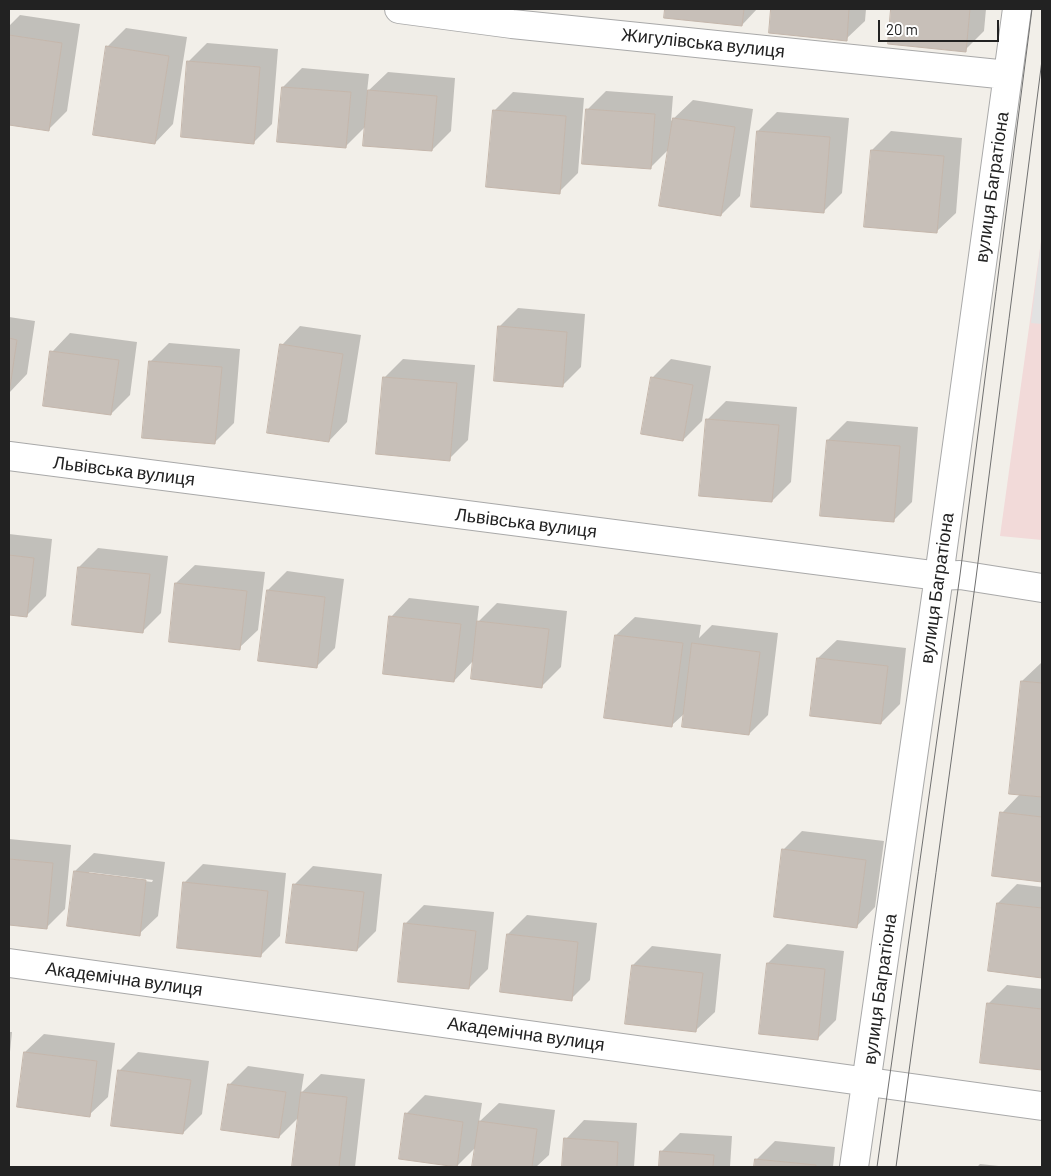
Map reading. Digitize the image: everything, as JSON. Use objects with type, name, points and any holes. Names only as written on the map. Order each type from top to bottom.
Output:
[{"type":"street","name":"Жигулівська вулиця","points":[[399,9],[513,16],[1008,75]]},
{"type":"street","name":"вулиця Багратіона","points":[[854,1167],[939,576],[1017,9]]},
{"type":"street","name":"Львівська вулиця","points":[[9,456],[939,576],[960,575],[1042,588]]},
{"type":"street","name":"Академічна вулиця","points":[[9,963],[1042,1106]]},
{"type":"shaded area","points":[[1042,234],[1042,540],[1000,536]]},
{"type":"shaded area","points":[[1042,234],[1042,324],[1031,323]]},
{"type":"building","points":[[665,9],[744,9],[742,26],[664,18]]},
{"type":"building","points":[[771,9],[849,9],[847,41],[769,33]]},
{"type":"building","points":[[891,9],[970,9],[966,52],[888,44]]},
{"type":"building","points":[[9,35],[62,43],[49,131],[9,125]]},
{"type":"building","points":[[106,46],[169,56],[155,144],[93,135]]},
{"type":"building","points":[[187,61],[260,67],[254,144],[181,137]]},
{"type":"building","points":[[282,87],[351,92],[346,148],[277,142]]},
{"type":"building","points":[[368,90],[437,96],[432,151],[363,146]]},
{"type":"building","points":[[586,109],[655,114],[651,169],[582,164]]},
{"type":"building","points":[[493,110],[566,116],[560,194],[486,187]]},
{"type":"building","points":[[673,118],[735,127],[721,216],[659,206]]},
{"type":"building","points":[[757,131],[830,137],[824,213],[751,207]]},
{"type":"building","points":[[871,150],[944,156],[937,233],[864,227]]},
{"type":"building","points":[[498,326],[567,332],[563,387],[494,381]]},
{"type":"building","points":[[9,338],[17,340],[9,394]]},
{"type":"building","points":[[280,344],[343,354],[329,442],[267,433]]},
{"type":"building","points":[[50,351],[119,360],[111,415],[43,406]]},
{"type":"building","points":[[149,361],[222,367],[215,444],[142,438]]},
{"type":"building","points":[[383,377],[457,383],[450,461],[376,454]]},
{"type":"building","points":[[651,377],[693,385],[683,441],[641,434]]},
{"type":"building","points":[[706,419],[779,425],[772,502],[699,496]]},
{"type":"building","points":[[827,440],[900,446],[894,522],[820,516]]},
{"type":"building","points":[[9,555],[34,558],[27,617],[9,615]]},
{"type":"building","points":[[78,567],[150,574],[143,633],[72,625]]},
{"type":"building","points":[[175,583],[247,591],[240,650],[169,642]]},
{"type":"building","points":[[267,590],[325,597],[317,668],[258,661]]},
{"type":"building","points":[[389,616],[461,624],[454,682],[383,674]]},
{"type":"building","points":[[477,621],[549,629],[542,688],[471,679]]},
{"type":"building","points":[[615,635],[683,643],[672,727],[604,718]]},
{"type":"building","points":[[692,643],[760,652],[749,735],[682,727]]},
{"type":"building","points":[[817,658],[888,666],[881,724],[810,716]]},
{"type":"building","points":[[1021,681],[1042,683],[1042,797],[1009,794]]},
{"type":"building","points":[[1000,812],[1042,817],[1042,882],[992,876]]},
{"type":"building","points":[[782,849],[866,860],[857,928],[774,917]]},
{"type":"building","points":[[9,859],[53,863],[47,929],[9,925]]},
{"type":"building","points":[[74,871],[146,880],[140,936],[67,926]]},
{"type":"building","points":[[183,882],[268,891],[261,957],[177,948]]},
{"type":"building","points":[[293,884],[364,892],[357,951],[286,943]]},
{"type":"building","points":[[997,903],[1042,908],[1042,978],[988,971]]},
{"type":"building","points":[[404,923],[476,931],[469,989],[398,982]]},
{"type":"building","points":[[507,934],[578,942],[572,1001],[500,992]]},
{"type":"building","points":[[767,963],[825,969],[818,1040],[759,1034]]},
{"type":"building","points":[[632,965],[703,973],[696,1032],[625,1024]]},
{"type":"building","points":[[987,1003],[1042,1009],[1042,1070],[980,1063]]},
{"type":"building","points":[[24,1052],[97,1061],[90,1117],[17,1107]]},
{"type":"building","points":[[118,1070],[191,1080],[183,1134],[111,1126]]},
{"type":"building","points":[[228,1084],[286,1092],[279,1138],[221,1130]]},
{"type":"building","points":[[301,1092],[347,1097],[339,1167],[292,1167]]},
{"type":"building","points":[[405,1113],[463,1122],[457,1167],[399,1159]]},
{"type":"building","points":[[479,1121],[537,1129],[532,1167],[472,1167]]},
{"type":"building","points":[[564,1138],[618,1142],[617,1167],[562,1167]]},
{"type":"building","points":[[660,1151],[714,1155],[713,1167],[659,1167]]},
{"type":"building","points":[[755,1159],[816,1165],[816,1167],[754,1167]]},
{"type":"tram line","points":[[877,1167],[960,575],[1032,9]]},
{"type":"tram line","points":[[896,1167],[976,578],[1042,60]]}]
